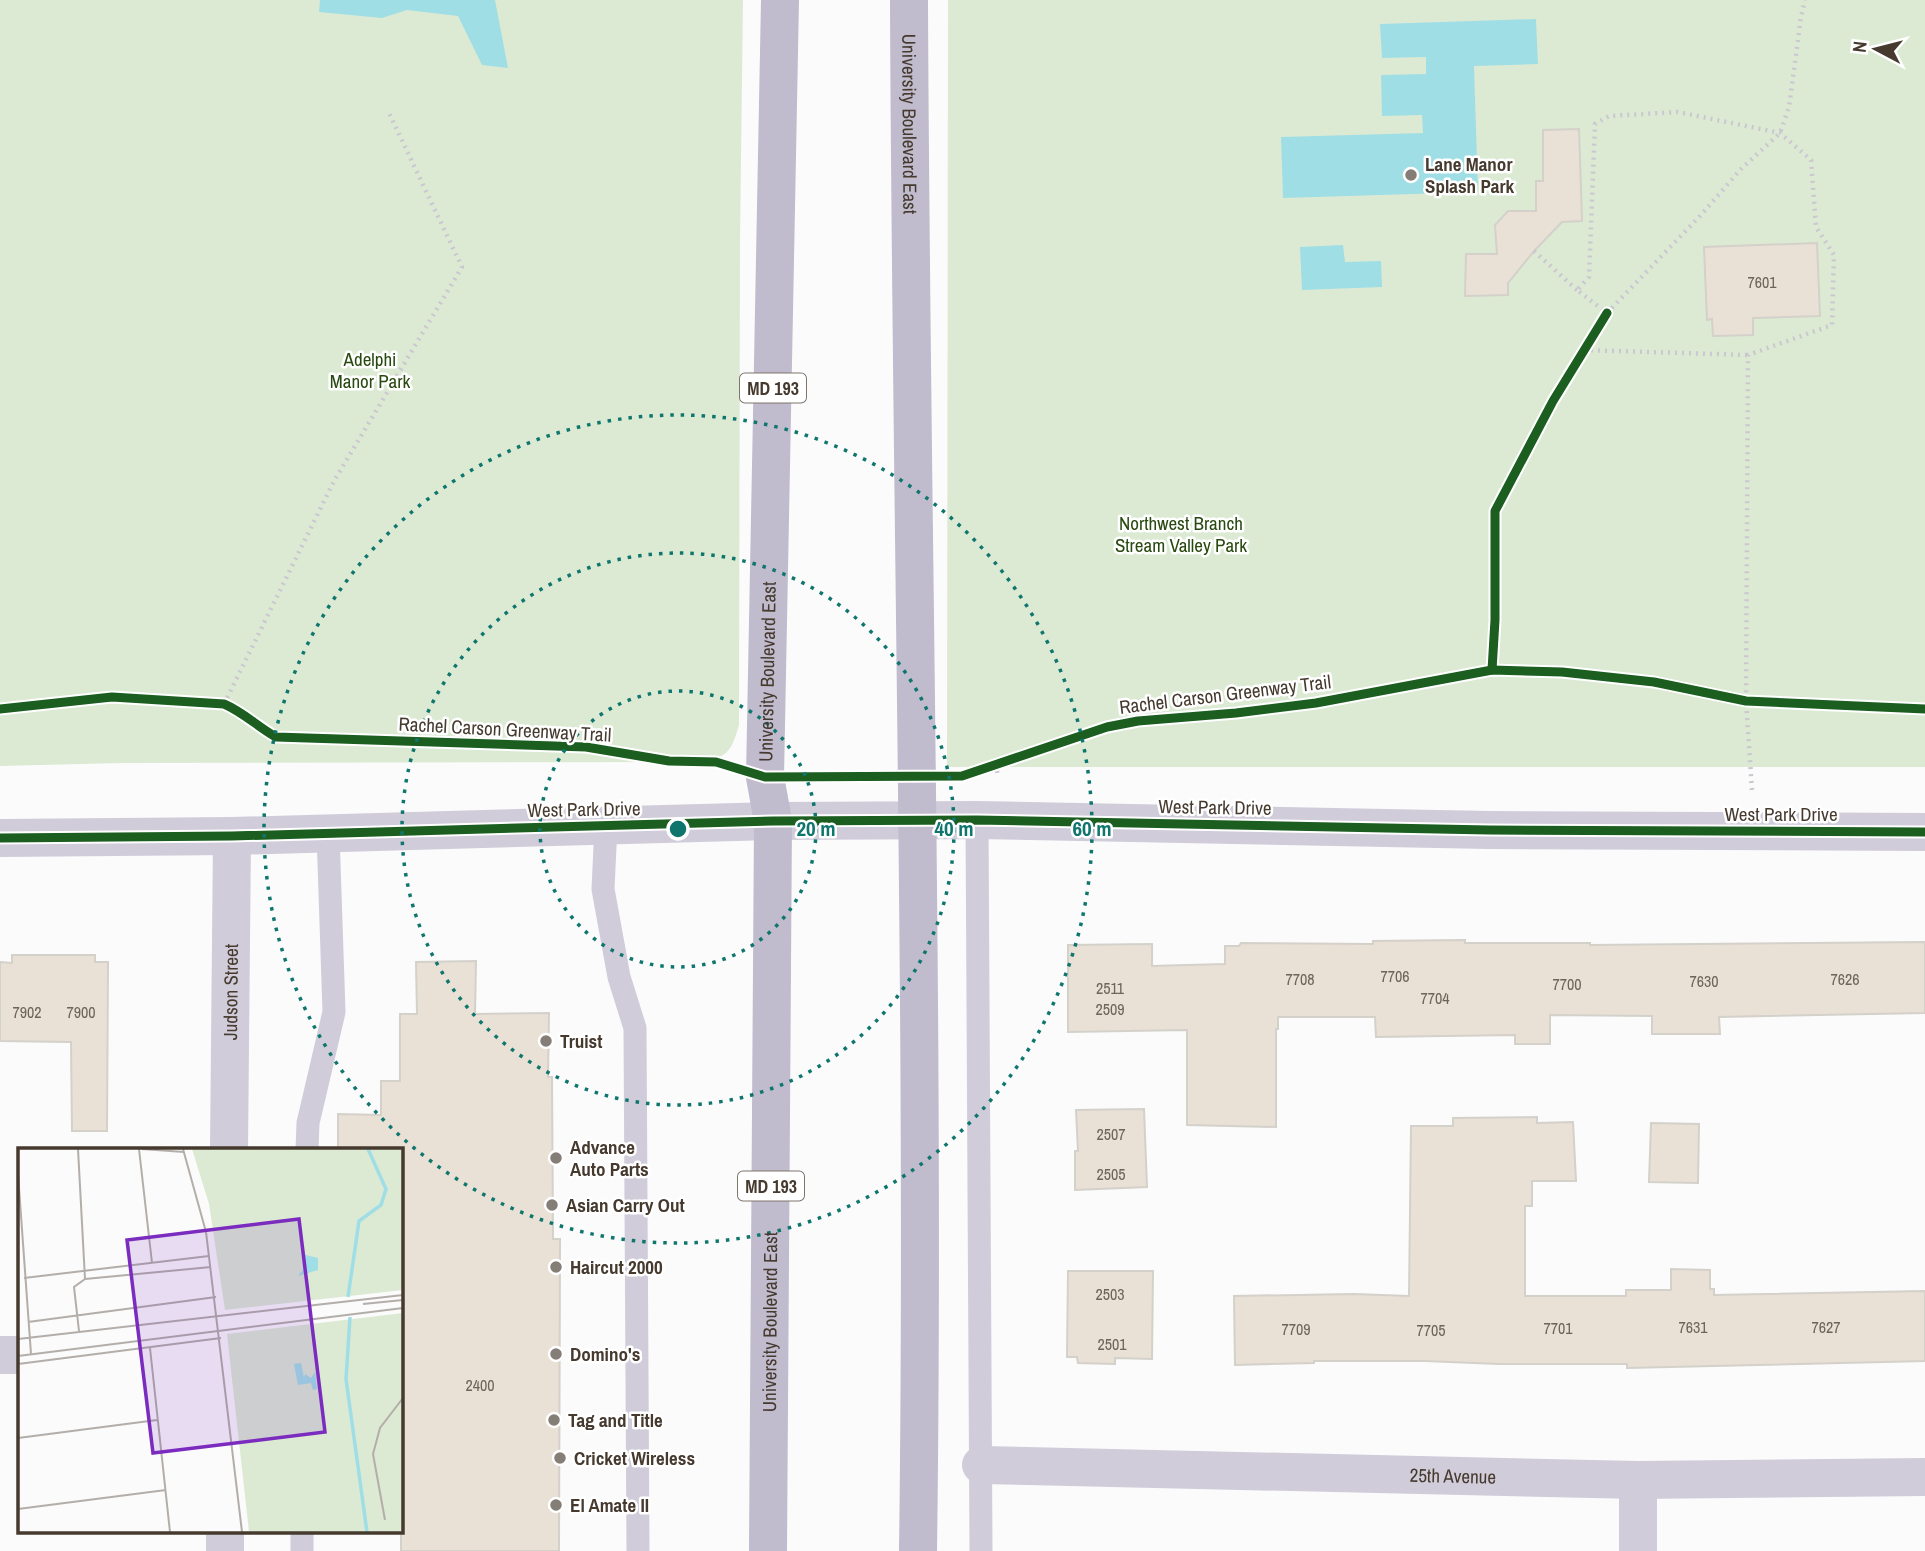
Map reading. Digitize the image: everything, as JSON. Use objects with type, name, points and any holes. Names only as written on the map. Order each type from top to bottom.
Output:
[{"type":"main road","name":"University Boulevard East","points":[[768,1551],[773,821],[765,777],[780,0]]},
{"type":"main road","name":"University Boulevard East","points":[[909,0],[910,337],[920,1153],[918,1551]]},
{"type":"street","name":"West Park Drive","points":[[0,838],[232,836],[773,821],[977,820],[1475,830],[1925,832]]},
{"type":"street","name":"Judson Street","points":[[229,1148],[232,836]]},
{"type":"street","points":[[0,1355],[18,1355]]},
{"type":"street","name":"25th Avenue","points":[[981,1465],[1638,1480],[1925,1478]]},
{"type":"street","points":[[1638,1480],[1638,1551]]},
{"type":"lane","points":[[977,820],[981,1551]]},
{"type":"lane","points":[[606,825],[603,889],[619,977],[635,1028],[638,1551]]},
{"type":"lane","points":[[307,1148],[307,1123],[334,1012],[328,833]]},
{"type":"path","points":[[1601,322],[1741,169],[1780,133],[1789,107],[1805,0]]},
{"type":"path","points":[[1577,290],[1589,277],[1595,124],[1609,116],[1678,112],[1780,133],[1811,160],[1816,228],[1834,255],[1832,325],[1748,355],[1584,350]]},
{"type":"path","points":[[212,703],[228,705],[334,481],[462,267],[389,113]]},
{"type":"path","points":[[1534,251],[1607,313]]},
{"type":"path","points":[[1578,360],[1590,340]]},
{"type":"path","points":[[1748,355],[1746,701],[1755,831]]},
{"type":"path","points":[[1733,698],[1759,701]]},
{"type":"path","points":[[985,768],[1009,760]]},
{"type":"green space","name":"Adelphi Manor Park","points":[[0,0],[743,0],[739,725],[728,751],[702,762],[122,763],[0,766]]},
{"type":"green space","name":"Northwest Branch Stream Valley Park","points":[[948,0],[1925,0],[1925,767],[947,767]]},
{"type":"water","points":[[320,0],[495,0],[508,68],[482,65],[458,16],[407,10],[382,18],[319,12]]},
{"type":"water","points":[[1536,19],[1538,64],[1474,66],[1478,192],[1283,198],[1281,137],[1423,133],[1422,115],[1382,116],[1381,75],[1426,74],[1426,57],[1382,58],[1380,24]]},
{"type":"water","points":[[1343,245],[1345,262],[1381,261],[1382,287],[1302,290],[1300,247]]},
{"type":"building","points":[[1579,129],[1582,221],[1562,222],[1508,283],[1508,295],[1465,296],[1466,254],[1497,254],[1495,225],[1508,211],[1536,211],[1536,181],[1543,181],[1543,130]]},
{"type":"building","points":[[1817,243],[1820,316],[1753,318],[1753,335],[1713,336],[1712,319],[1707,320],[1704,247]]},
{"type":"building","points":[[1465,940],[1465,943],[1590,945],[1925,942],[1925,1013],[1719,1017],[1720,1034],[1652,1034],[1652,1016],[1550,1015],[1550,1044],[1515,1044],[1515,1035],[1376,1037],[1375,1017],[1278,1017],[1276,1127],[1187,1125],[1187,1030],[1068,1032],[1068,945],[1152,944],[1152,966],[1225,964],[1225,946],[1239,946],[1241,943],[1373,944],[1373,941]]},
{"type":"building","points":[[12,955],[95,955],[95,962],[108,962],[107,1131],[72,1131],[71,1042],[0,1041],[0,962],[12,963]]},
{"type":"building","points":[[476,961],[475,1014],[549,1013],[548,1077],[552,1077],[553,1239],[560,1239],[559,1551],[401,1551],[402,1148],[338,1148],[338,1114],[381,1115],[381,1081],[400,1081],[400,1014],[417,1014],[416,962]]},
{"type":"building","points":[[1144,1109],[1147,1187],[1075,1190],[1075,1151],[1078,1151],[1076,1110]]},
{"type":"building","points":[[1537,1117],[1537,1123],[1573,1122],[1576,1181],[1532,1181],[1532,1206],[1525,1206],[1525,1296],[1626,1296],[1626,1290],[1671,1290],[1671,1269],[1710,1270],[1710,1289],[1714,1289],[1714,1295],[1925,1291],[1925,1361],[1627,1368],[1627,1364],[1425,1361],[1314,1361],[1235,1365],[1234,1296],[1409,1296],[1411,1126],[1453,1126],[1453,1118]]},
{"type":"building","points":[[1651,1123],[1699,1124],[1698,1183],[1649,1182]]},
{"type":"building","points":[[1068,1271],[1153,1271],[1152,1359],[1115,1358],[1115,1364],[1078,1363],[1077,1357],[1067,1357]]},
{"type":"cycle path","points":[[1492,670],[1495,511],[1553,401],[1607,313]]},
{"type":"cycle path","name":"Rachel Carson Greenway Trail","points":[[0,709],[112,697],[224,704],[276,737],[586,747],[669,761],[716,762],[765,777],[962,776],[1107,727],[1138,721],[1316,703],[1492,670],[1562,672],[1654,682],[1746,701],[1925,709]]},
{"type":"cycle path","points":[[0,838],[232,836],[773,821],[977,820],[1489,830],[1925,832]]},
{"type":"place","name":"Lane Manor Splash Park","points":[[1411,175]]},
{"type":"place","name":"Truist","points":[[546,1041]]},
{"type":"place","name":"Advance Auto Parts","points":[[556,1158]]},
{"type":"place","name":"Asian Carry Out","points":[[552,1205]]},
{"type":"place","name":"Haircut 2000","points":[[556,1267]]},
{"type":"place","name":"Domino's","points":[[556,1354]]},
{"type":"place","name":"Tag and Title","points":[[554,1420]]},
{"type":"place","name":"Cricket Wireless","points":[[560,1458]]},
{"type":"place","name":"El Amate II","points":[[556,1505]]}]
